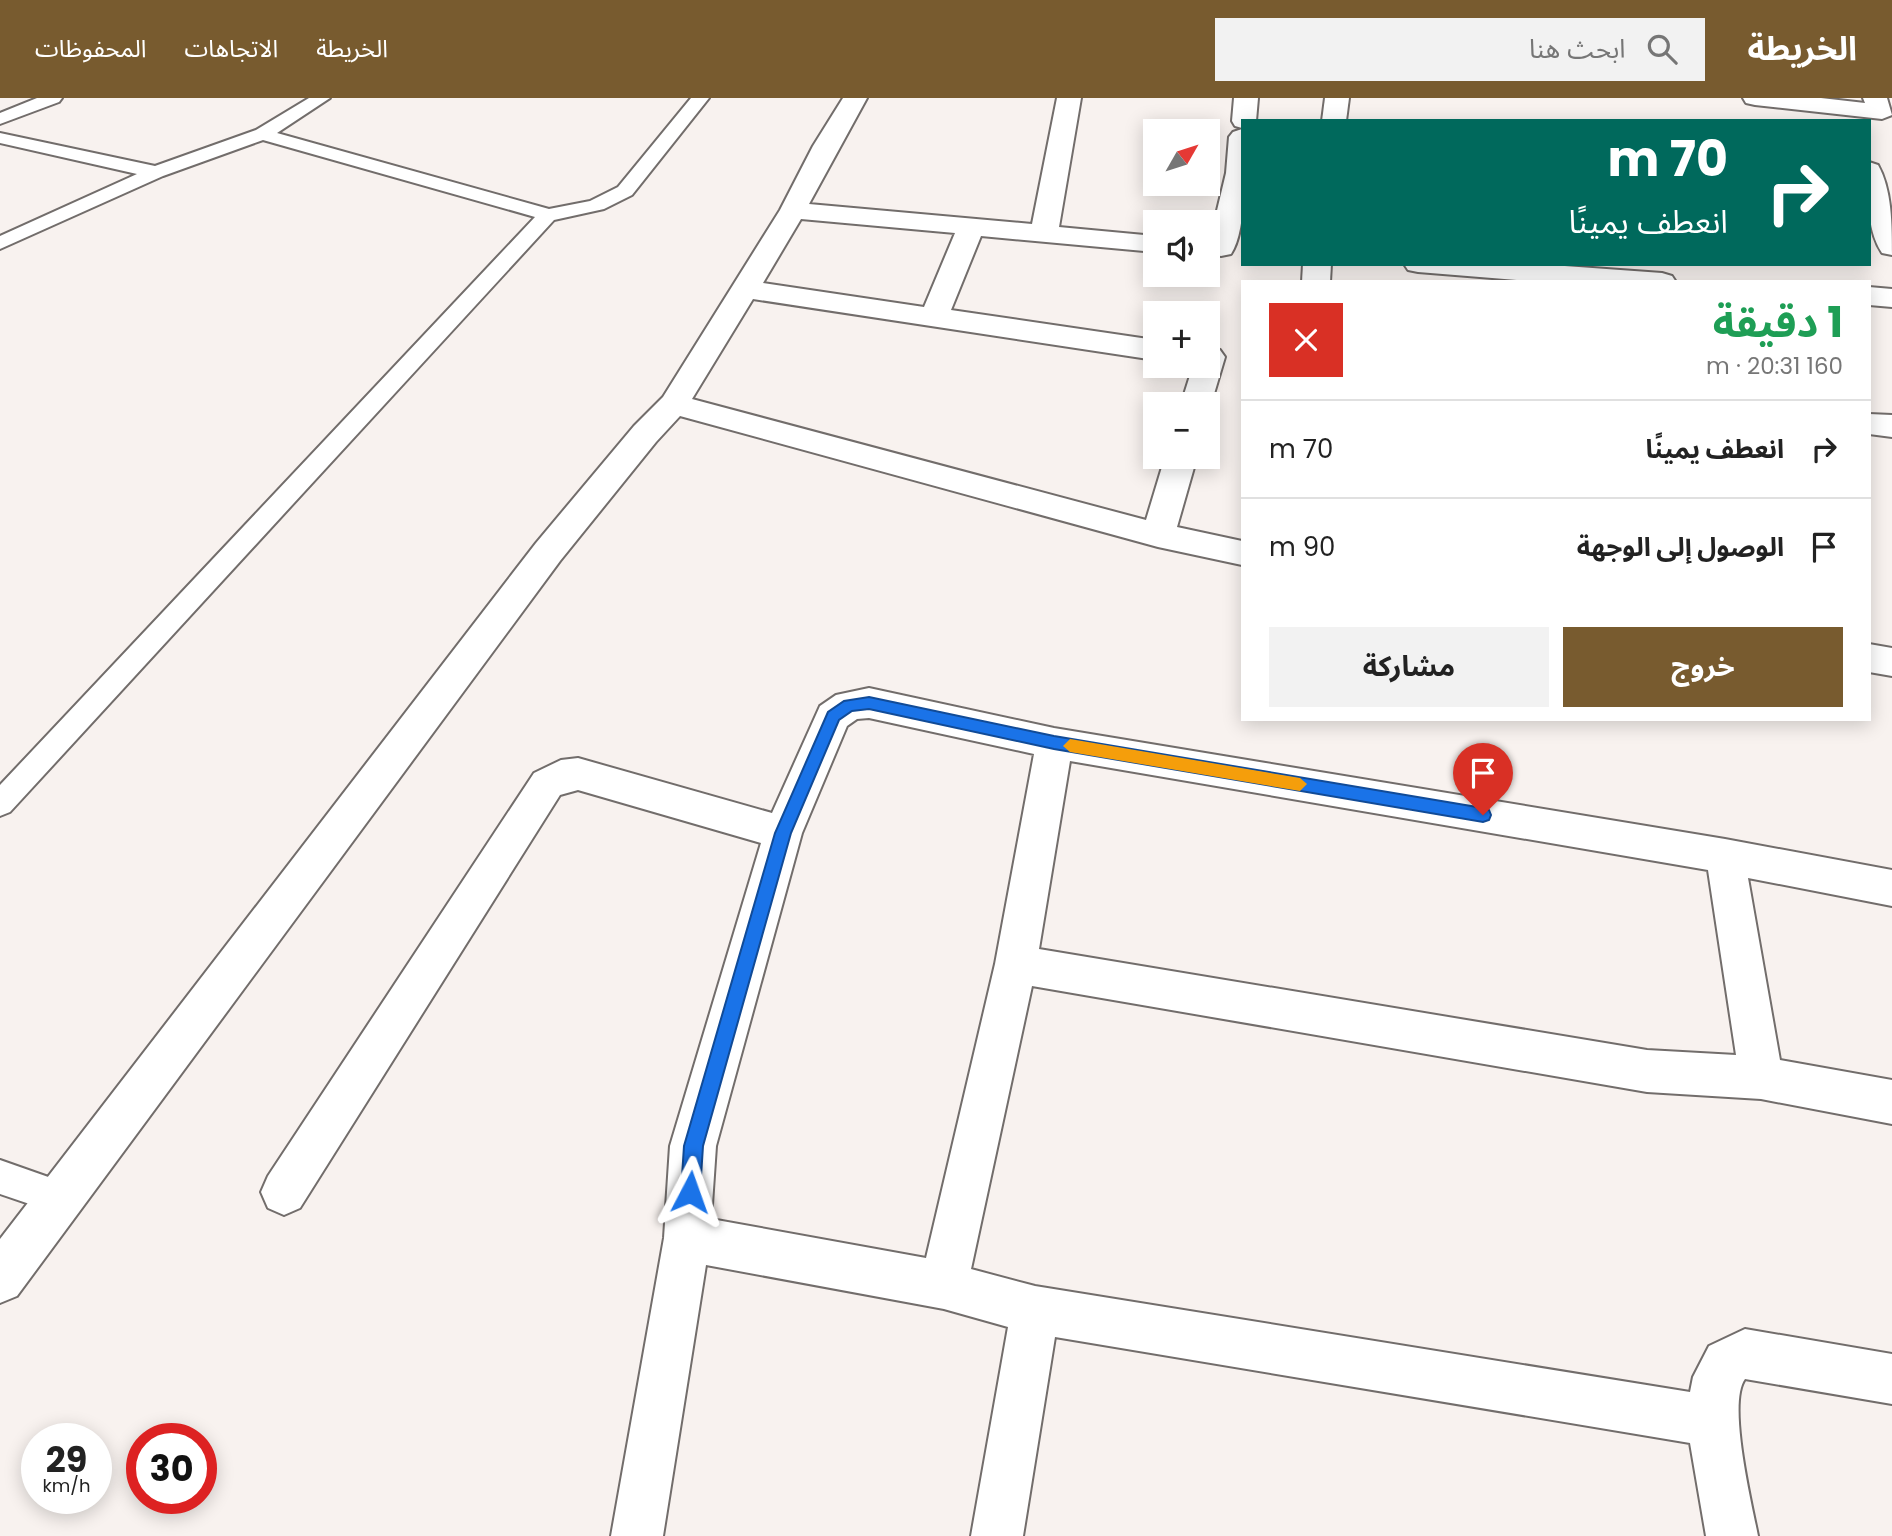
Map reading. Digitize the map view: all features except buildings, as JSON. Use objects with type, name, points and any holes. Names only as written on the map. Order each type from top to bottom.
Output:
[{"type":"street","points":[[0,1279],[59,1197],[548,552],[645,434],[674,404],[793,210],[826,146],[855,98]]},
{"type":"street","points":[[1044,233],[1069,98]]},
{"type":"street","points":[[1244,119],[1246,98]]},
{"type":"street","points":[[1334,119],[1337,98]]},
{"type":"street","points":[[1755,98],[1853,115],[1883,108]]},
{"type":"street","points":[[1224,248],[1241,149]]},
{"type":"street","points":[[1871,177],[1892,247]]},
{"type":"street","points":[[793,210],[1143,243]]},
{"type":"street","points":[[933,318],[972,226]]},
{"type":"street","points":[[1445,266],[1635,280]]},
{"type":"street","points":[[745,289],[1143,348]]},
{"type":"street","points":[[1871,296],[1892,298]]},
{"type":"street","points":[[1220,358],[1241,361]]},
{"type":"street","points":[[674,404],[1158,535],[1241,553]]},
{"type":"street","points":[[1871,424],[1892,426]]},
{"type":"street","points":[[1158,535],[1177,469]]},
{"type":"street","points":[[1871,659],[1892,662]]},
{"type":"street","points":[[637,1536],[687,1238],[693,1146],[783,833],[833,716],[849,705],[869,703],[1054,743],[1725,856],[1892,888]]},
{"type":"street","points":[[944,1285],[1016,964],[1054,743]]},
{"type":"street","points":[[284,1192],[547,784],[561,776],[578,774],[783,833]]},
{"type":"street","points":[[1725,856],[1761,1078]]},
{"type":"street","points":[[1016,964],[1647,1071],[1761,1078],[1892,1102]]},
{"type":"street","points":[[687,1238],[944,1285],[1035,1310],[1712,1421]]},
{"type":"street","points":[[997,1536],[1035,1310]]},
{"type":"street","points":[[1732,1536],[1712,1421],[1716,1381],[1726,1363],[1745,1354],[1892,1379]]},
{"type":"lane","points":[[0,119],[53,98]]},
{"type":"lane","points":[[0,243],[156,172],[262,134],[321,98]]},
{"type":"lane","points":[[262,134],[548,215],[590,209],[609,202],[625,191],[701,98]]},
{"type":"lane","points":[[0,138],[156,172]]},
{"type":"lane","points":[[0,804],[548,215]]},
{"type":"lane","points":[[0,1177],[59,1197]]},
{"type":"slow traffic","points":[[1070,746],[1300,784]]},
{"type":"route","points":[[690,1192],[693,1146],[783,833],[833,716],[849,705],[869,703],[1054,743],[1483,815]]}]
